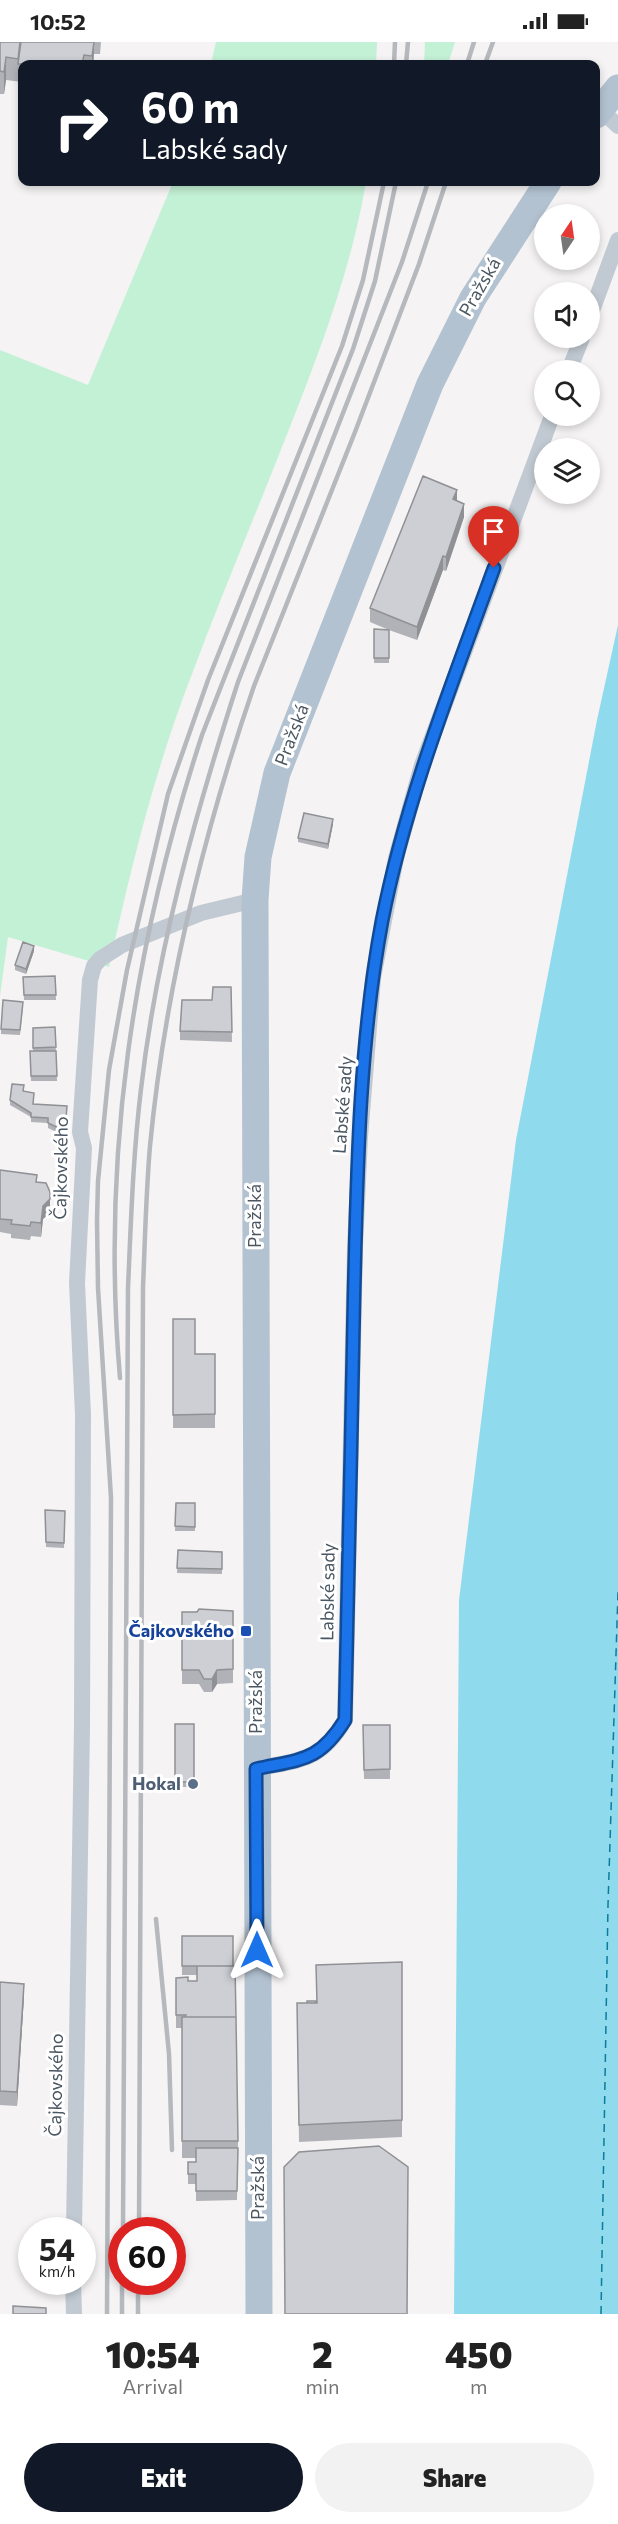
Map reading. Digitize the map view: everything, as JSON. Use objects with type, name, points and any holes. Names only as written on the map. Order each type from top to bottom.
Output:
[{"type":"main road","points":[[604,117],[618,88]]},
{"type":"main road","name":"Pražská","points":[[259,2314],[255,900],[258,857],[277,773],[430,384],[476,292],[545,186]]},
{"type":"street","points":[[600,289],[618,240]]},
{"type":"street","name":"Labské sady","points":[[256,1769],[310,1757],[331,1743],[345,1720],[355,1246],[360,1137],[373,978],[396,858],[422,765],[548,426]]},
{"type":"street","name":"Čajkovského","points":[[74,2217],[82,1727],[83,1415],[77,1283],[84,1148],[80,1132],[90,980],[94,966],[100,959],[122,945],[201,913],[255,900]]},
{"type":"street","points":[[74,2295],[74,2314]]},
{"type":"green space","points":[[216,42],[377,42],[376,60],[212,60]]},
{"type":"green space","points":[[425,42],[455,42],[449,60],[424,60]]},
{"type":"green space","points":[[171,186],[365,186],[352,248],[322,343],[203,644],[155,782],[109,967],[8,937],[0,996],[0,350],[88,385]]},
{"type":"water","points":[[618,625],[618,2314],[454,2314],[459,1600],[516,1140],[597,720]]},
{"type":"building","points":[[0,42],[20,42],[18,59],[6,57],[4,72],[0,71]]},
{"type":"building","points":[[21,42],[94,42],[92,56],[84,55],[83,60],[19,60]]},
{"type":"building","points":[[423,476],[457,490],[453,499],[464,504],[446,557],[443,556],[417,627],[370,608]]},
{"type":"building","points":[[374,629],[389,630],[389,658],[374,658]]},
{"type":"building","points":[[304,813],[333,819],[328,844],[298,838]]},
{"type":"building","points":[[23,942],[34,946],[26,969],[15,965]]},
{"type":"building","points":[[55,976],[56,995],[24,995],[23,977]]},
{"type":"building","points":[[213,987],[231,987],[232,1032],[180,1031],[182,1000],[212,1000]]},
{"type":"building","points":[[3,1000],[23,1002],[20,1030],[1,1029]]},
{"type":"building","points":[[55,1027],[56,1047],[33,1048],[33,1028]]},
{"type":"building","points":[[30,1051],[56,1051],[57,1076],[31,1076]]},
{"type":"building","points":[[12,1084],[24,1085],[23,1091],[34,1093],[33,1104],[67,1106],[65,1131],[48,1123],[48,1118],[31,1117],[31,1113],[10,1100]]},
{"type":"building","points":[[0,1170],[37,1175],[36,1182],[46,1183],[50,1199],[43,1206],[41,1223],[31,1222],[30,1226],[11,1224],[12,1220],[0,1219]]},
{"type":"building","points":[[173,1319],[195,1319],[195,1354],[215,1354],[215,1414],[173,1415]]},
{"type":"building","points":[[176,1503],[195,1503],[195,1527],[175,1526]]},
{"type":"building","points":[[45,1510],[65,1511],[64,1543],[46,1542]]},
{"type":"building","points":[[178,1550],[222,1552],[222,1569],[177,1568]]},
{"type":"building","points":[[199,1609],[233,1611],[233,1669],[217,1670],[212,1679],[204,1679],[199,1670],[182,1670],[182,1612],[197,1612]]},
{"type":"building","points":[[175,1724],[194,1724],[194,1782],[175,1782]]},
{"type":"building","points":[[363,1725],[390,1725],[390,1769],[364,1770]]},
{"type":"building","points":[[182,1936],[233,1936],[233,1966],[182,1966]]},
{"type":"building","points":[[402,1962],[402,2120],[299,2125],[297,2003],[317,2003],[316,1965]]},
{"type":"building","points":[[197,1966],[235,1966],[236,2017],[176,2015],[176,1978],[188,1977],[188,1981],[197,1981]]},
{"type":"building","points":[[0,1982],[24,1984],[17,2092],[0,2091]]},
{"type":"building","points":[[182,2017],[236,2017],[238,2141],[182,2141]]},
{"type":"building","points":[[379,2146],[408,2167],[407,2314],[285,2314],[284,2167],[299,2152]]},
{"type":"building","points":[[196,2148],[238,2148],[237,2191],[196,2191],[196,2174],[188,2174],[188,2162],[196,2162]]},
{"type":"building","points":[[13,2306],[46,2308],[46,2314],[13,2314]]},
{"type":"ferry route","points":[[601,2314],[608,1905],[618,1592]]},
{"type":"railway","points":[[394,60],[395,42]]},
{"type":"railway","points":[[406,60],[408,42]]},
{"type":"railway","points":[[468,60],[474,42]]},
{"type":"railway","points":[[486,60],[493,42]]},
{"type":"railway","points":[[107,2314],[111,1498],[98,1288],[97,1221],[98,1181],[109,1070],[127,970],[168,794],[208,680],[342,346],[363,280],[383,186]]},
{"type":"railway","points":[[120,1378],[115,1296],[115,1214],[119,1133],[128,1053],[157,893],[202,735],[353,349],[375,281],[395,186]]},
{"type":"railway","points":[[123,2217],[128,1288],[136,1139],[148,1037],[179,883],[238,682],[402,262],[427,186]]},
{"type":"railway","points":[[139,2217],[143,1287],[150,1146],[165,1029],[188,913],[218,799],[254,686],[355,432],[419,264],[445,186]]},
{"type":"railway","points":[[156,1919],[169,2054],[172,2150]]},
{"type":"railway","points":[[122,2295],[122,2314]]},
{"type":"railway","points":[[138,2295],[138,2314]]},
{"type":"place","name":"Čajkovského","points":[[246,1631]]},
{"type":"place","name":"Hokal","points":[[193,1784]]},
{"type":"route","points":[[257,1950],[256,1769],[310,1757],[331,1743],[345,1720],[355,1246],[360,1137],[373,978],[382,920],[396,858],[422,765],[494,568]]}]
